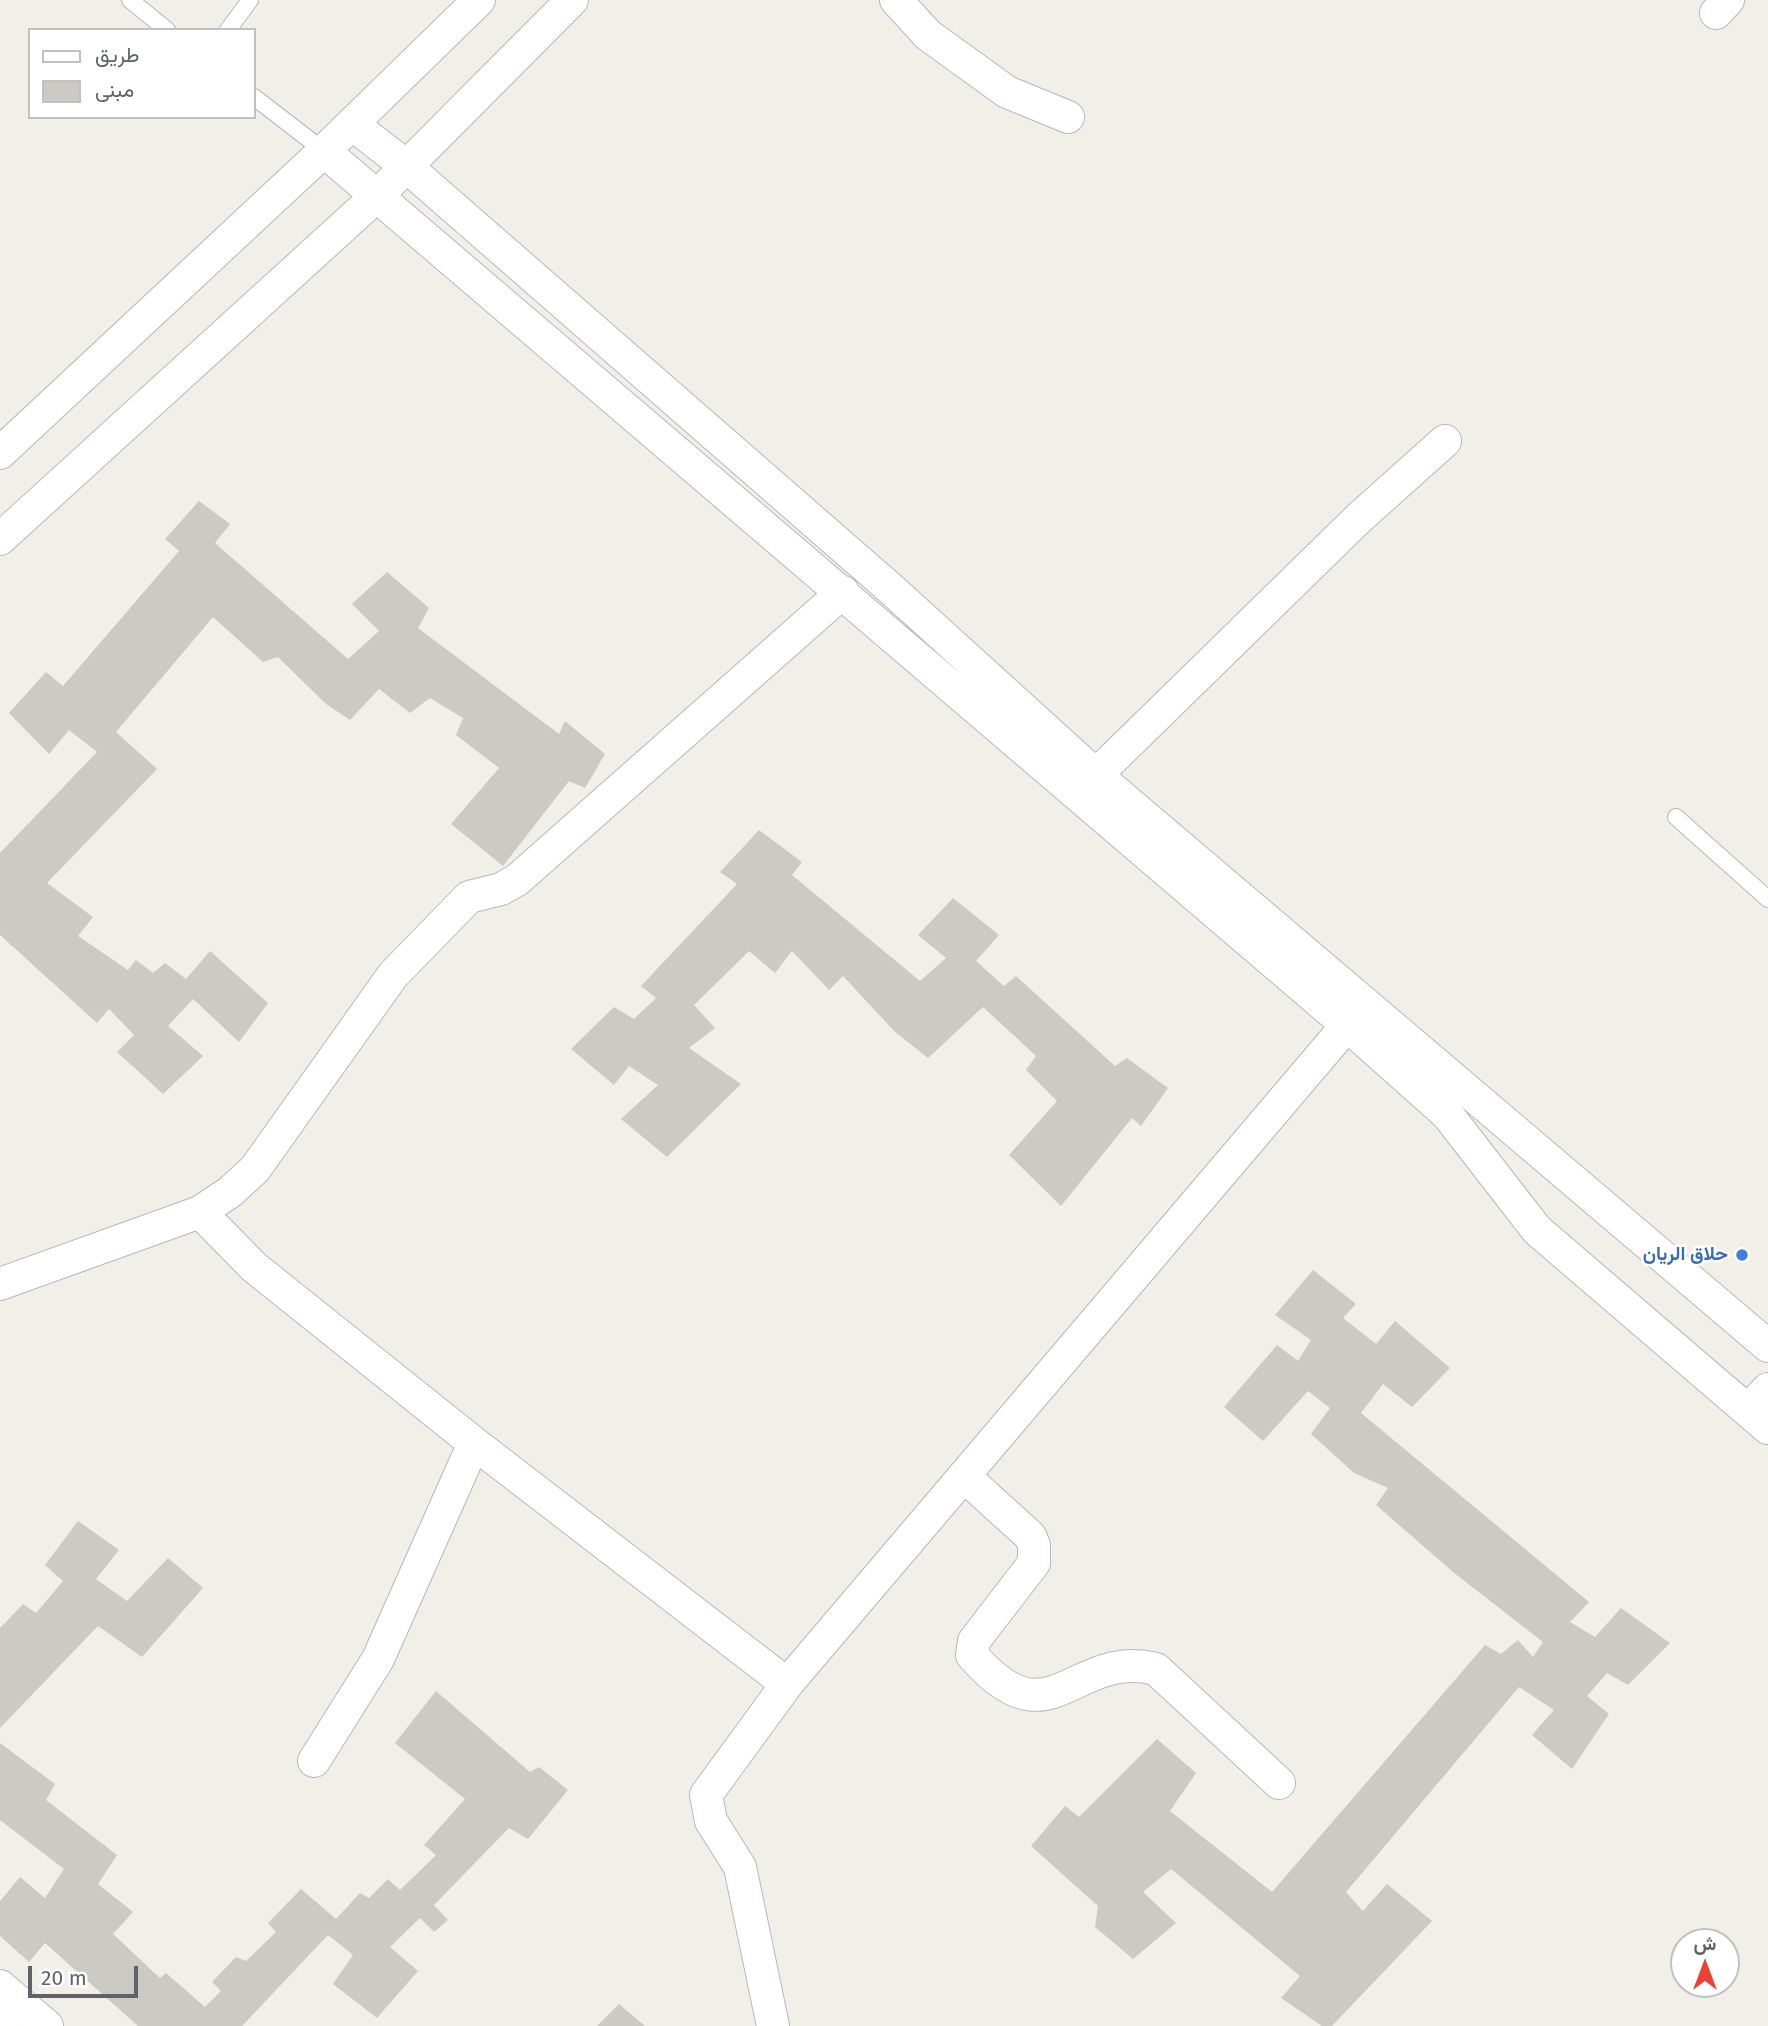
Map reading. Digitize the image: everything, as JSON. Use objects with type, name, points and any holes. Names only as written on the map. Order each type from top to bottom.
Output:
[{"type":"street","points":[[0,453],[324,151],[479,0]]},
{"type":"street","points":[[0,539],[379,194],[572,0]]},
{"type":"street","points":[[897,0],[928,35],[1007,92],[1068,117]]},
{"type":"street","points":[[352,124],[406,166],[891,589],[1096,775],[1356,1014],[1447,1114],[1536,1230],[1761,1409]]},
{"type":"street","points":[[324,151],[379,194],[843,592],[1356,1014],[1768,1346]]},
{"type":"street","points":[[1096,775],[1359,517],[1445,442]]},
{"type":"street","points":[[0,1284],[200,1212],[230,1192],[255,1169],[393,975],[469,897],[501,889],[517,880],[843,592]]},
{"type":"street","points":[[773,2026],[740,1867],[710,1821],[706,1795],[787,1684],[1356,1014]]},
{"type":"street","points":[[200,1212],[254,1267],[474,1443],[787,1684]]},
{"type":"street","points":[[314,1761],[378,1659],[474,1443]]},
{"type":"street","points":[[964,1476],[1030,1536],[1034,1545],[1034,1563],[974,1641],[972,1655],[997,1682],[1026,1696],[1047,1695],[1112,1667],[1134,1663],[1156,1669],[1279,1783]]},
{"type":"street","points":[[0,1986],[47,2026]]},
{"type":"street","points":[[0,2021],[6,2026]]},
{"type":"lane","points":[[130,0],[165,28]]},
{"type":"lane","points":[[229,28],[250,0]]},
{"type":"lane","points":[[256,99],[324,151]]},
{"type":"lane","points":[[1676,817],[1768,899]]},
{"type":"building","points":[[199,501],[230,524],[215,543],[348,659],[379,631],[352,604],[387,572],[429,608],[418,628],[559,734],[565,721],[605,754],[585,788],[569,781],[503,866],[451,824],[499,768],[456,735],[463,718],[430,698],[410,713],[379,689],[350,720],[326,704],[278,657],[263,662],[213,617],[116,732],[157,769],[47,883],[93,917],[78,936],[128,970],[136,960],[153,973],[165,963],[186,979],[210,951],[268,1003],[239,1042],[193,999],[168,1026],[203,1056],[163,1094],[117,1052],[134,1035],[109,1009],[97,1023],[0,935],[0,853],[97,752],[69,730],[49,754],[9,713],[46,672],[63,686],[179,551],[165,539]]},
{"type":"building","points":[[759,830],[802,862],[792,875],[920,981],[946,958],[918,935],[953,898],[999,935],[976,961],[1004,986],[1016,976],[1115,1066],[1127,1058],[1168,1088],[1141,1126],[1132,1118],[1061,1206],[1009,1155],[1057,1101],[1026,1070],[1036,1056],[983,1007],[928,1058],[894,1031],[843,976],[829,990],[792,951],[775,973],[749,951],[694,1005],[715,1028],[689,1048],[741,1084],[667,1157],[621,1119],[658,1085],[629,1066],[614,1085],[571,1049],[614,1007],[634,1019],[656,998],[641,986],[737,884],[720,872]]},
{"type":"building","points":[[1313,1270],[1356,1304],[1343,1318],[1376,1344],[1395,1321],[1450,1368],[1412,1407],[1383,1384],[1361,1413],[1589,1602],[1570,1622],[1595,1637],[1621,1608],[1670,1643],[1628,1685],[1607,1673],[1587,1696],[1609,1714],[1572,1769],[1532,1735],[1554,1710],[1519,1687],[1346,1892],[1363,1911],[1387,1884],[1432,1921],[1332,2026],[1322,2026],[1281,1998],[1300,1976],[1171,1869],[1143,1892],[1176,1923],[1133,1959],[1095,1927],[1098,1906],[1031,1846],[1065,1806],[1079,1817],[1157,1739],[1196,1773],[1170,1811],[1272,1892],[1485,1645],[1501,1654],[1518,1640],[1533,1657],[1543,1642],[1453,1572],[1376,1505],[1388,1488],[1354,1473],[1311,1434],[1330,1408],[1308,1391],[1263,1441],[1224,1407],[1277,1345],[1298,1361],[1311,1340],[1275,1315]]},
{"type":"building","points":[[78,1521],[119,1550],[96,1579],[127,1601],[168,1558],[203,1588],[142,1657],[98,1626],[0,1728],[0,1628],[23,1604],[36,1613],[63,1581],[45,1565]]},
{"type":"building","points":[[436,1691],[530,1772],[539,1767],[568,1790],[528,1839],[509,1828],[434,1905],[448,1920],[434,1932],[420,1918],[390,1947],[418,1971],[377,2018],[333,1984],[353,1955],[328,1935],[242,2026],[138,2026],[45,1943],[29,1962],[0,1936],[0,1901],[20,1877],[45,1898],[64,1869],[0,1820],[0,1743],[55,1784],[46,1800],[117,1855],[98,1884],[133,1912],[113,1934],[160,1978],[166,1973],[205,2007],[221,1991],[212,1982],[236,1957],[246,1961],[276,1932],[268,1923],[301,1889],[336,1919],[360,1893],[369,1898],[388,1879],[400,1890],[436,1855],[424,1845],[465,1799],[395,1743]]},
{"type":"building","points":[[619,2004],[645,2026],[597,2026]]},
{"type":"place","name":"حلاق الريان","points":[[1742,1255]]}]
